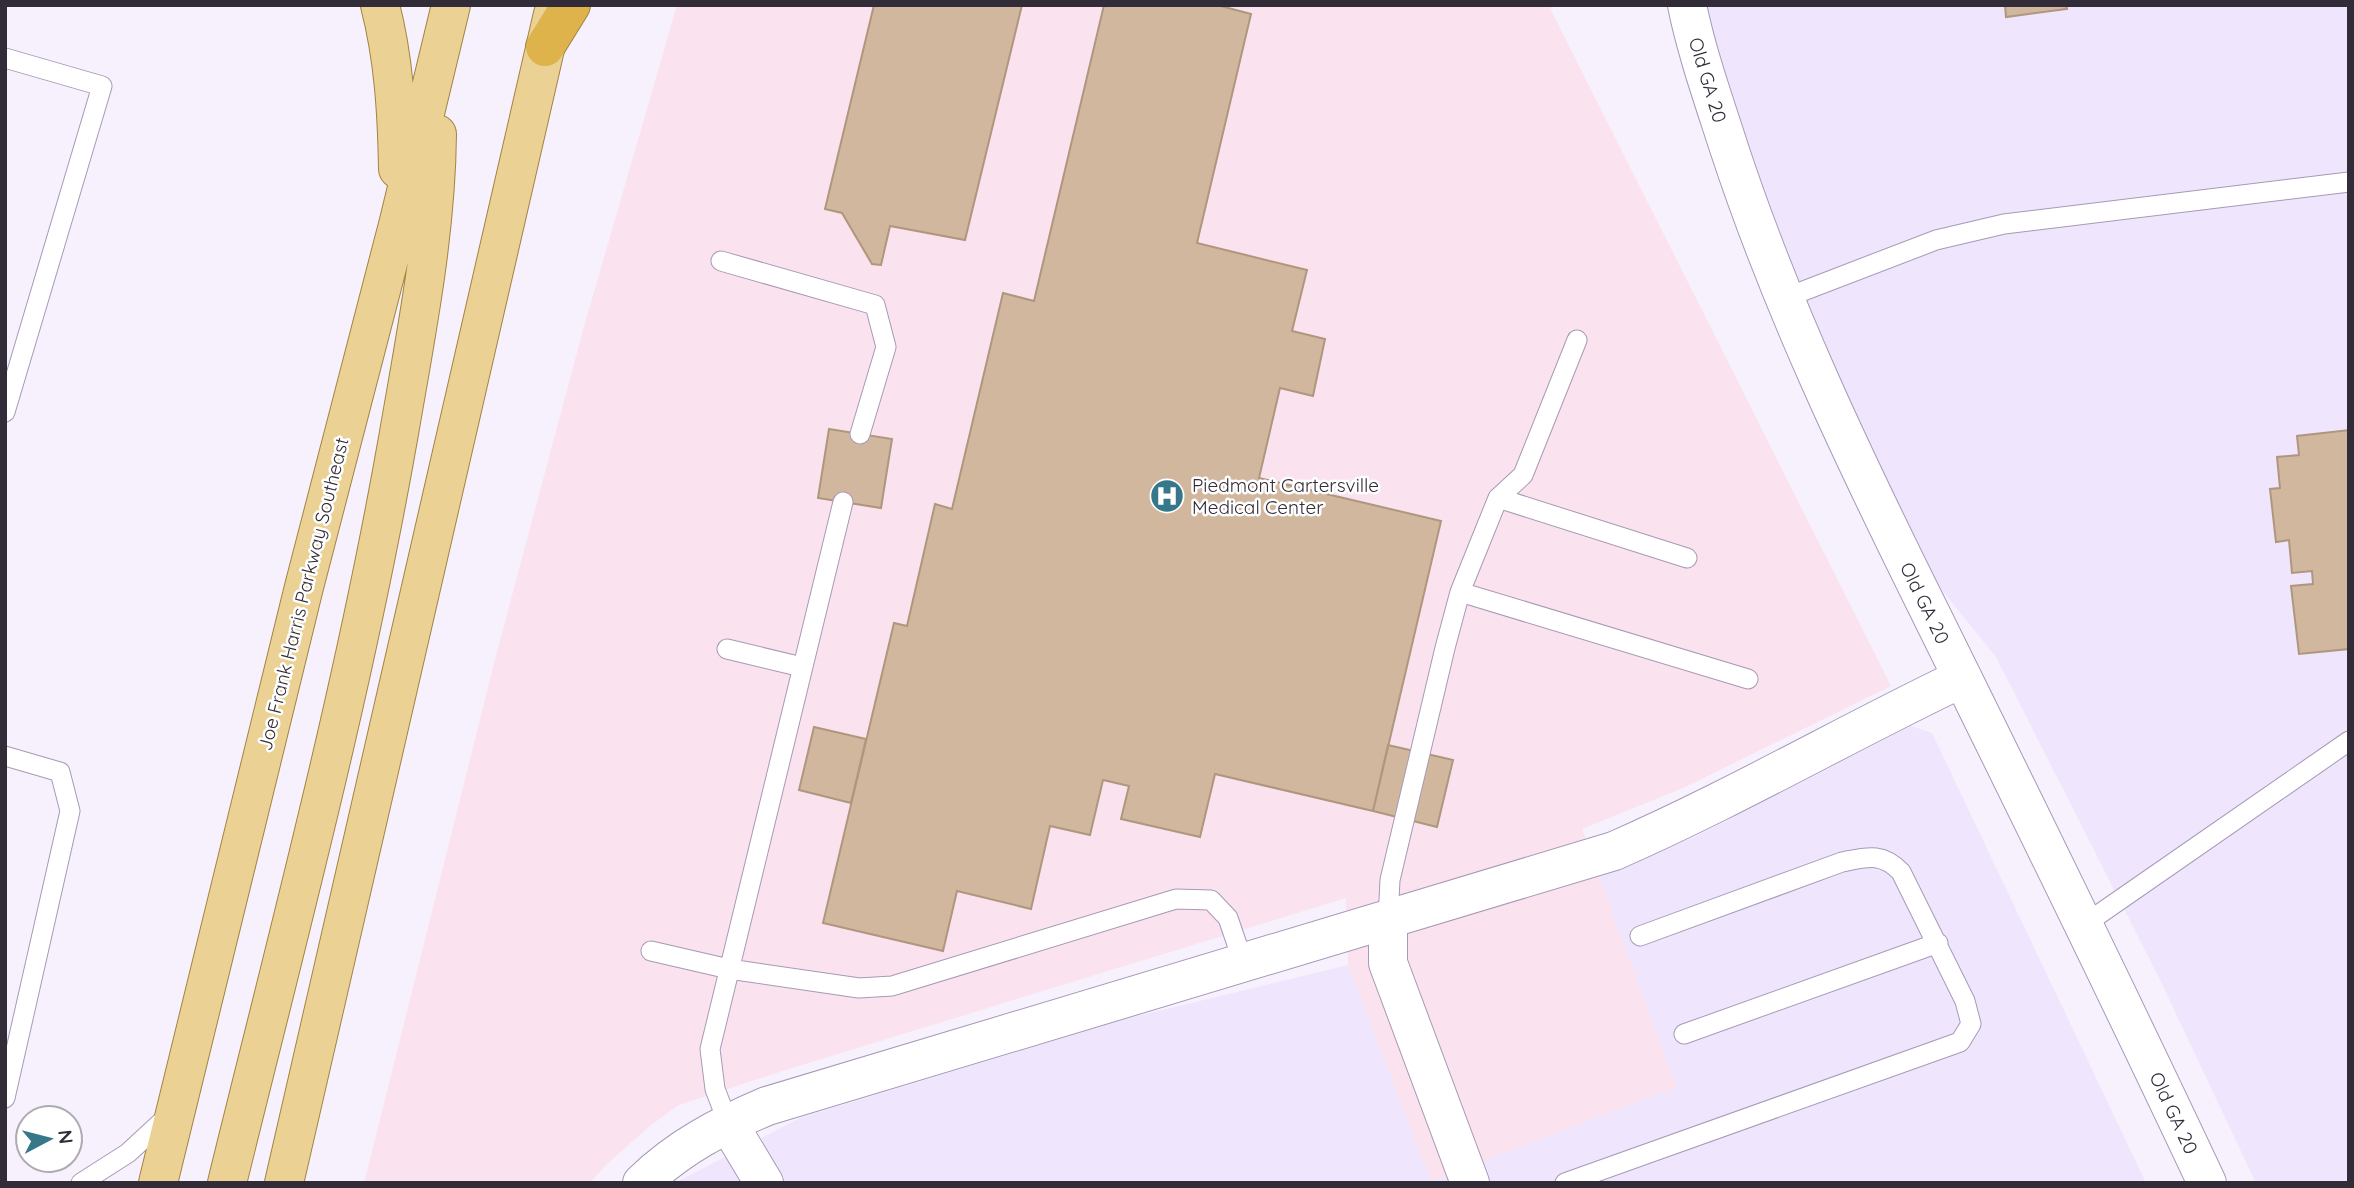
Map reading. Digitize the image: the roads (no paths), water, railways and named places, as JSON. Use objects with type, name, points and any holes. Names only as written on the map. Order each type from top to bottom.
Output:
[{"type":"highway","points":[[545,47],[571,5]]},
{"type":"main road","points":[[380,5],[394,72],[399,221]]},
{"type":"main road","name":"Joe Frank Harris Parkway Southeast","points":[[158,1183],[304,587],[399,221],[451,5]]},
{"type":"main road","points":[[284,1183],[555,5]]},
{"type":"main road","points":[[227,1183],[339,718],[390,485],[426,274],[437,170],[433,80]]},
{"type":"street","name":"Old GA 20","points":[[1688,5],[1713,100],[1747,202],[1838,421],[2085,924],[2207,1183]]},
{"type":"street","points":[[642,1183],[662,1164],[695,1140],[767,1106],[1614,851],[1678,823],[1962,678]]},
{"type":"street","points":[[1388,920],[1388,963],[1470,1183]]},
{"type":"street","points":[[728,1123],[764,1183]]},
{"type":"lane","points":[[5,58],[102,86],[5,412]]},
{"type":"lane","points":[[1785,298],[1936,240],[2004,224],[2349,182]]},
{"type":"lane","points":[[721,261],[875,305],[886,347],[860,434]]},
{"type":"lane","points":[[1388,920],[1390,880],[1444,648],[1460,592],[1498,498],[1523,475],[1577,340]]},
{"type":"lane","points":[[1498,498],[1687,558]]},
{"type":"lane","points":[[728,1123],[715,1089],[710,1049],[843,502]]},
{"type":"lane","points":[[1460,592],[1748,679]]},
{"type":"lane","points":[[727,649],[802,667]]},
{"type":"lane","points":[[2085,924],[2349,741]]},
{"type":"lane","points":[[5,756],[60,772],[71,811],[5,1098]]},
{"type":"lane","points":[[1565,1183],[1960,1042],[1971,1024],[1965,1001],[1901,872],[1893,864],[1872,856],[1843,862],[1640,936]]},
{"type":"lane","points":[[650,951],[729,969],[859,988],[892,986],[1176,899],[1212,900],[1228,918],[1243,962]]},
{"type":"lane","points":[[1684,1034],[1938,943]]},
{"type":"lane","points":[[81,1183],[128,1153],[177,1108]]},
{"type":"place","name":"Piedmont Cartersville Medical Center","points":[[1167,496]]}]
